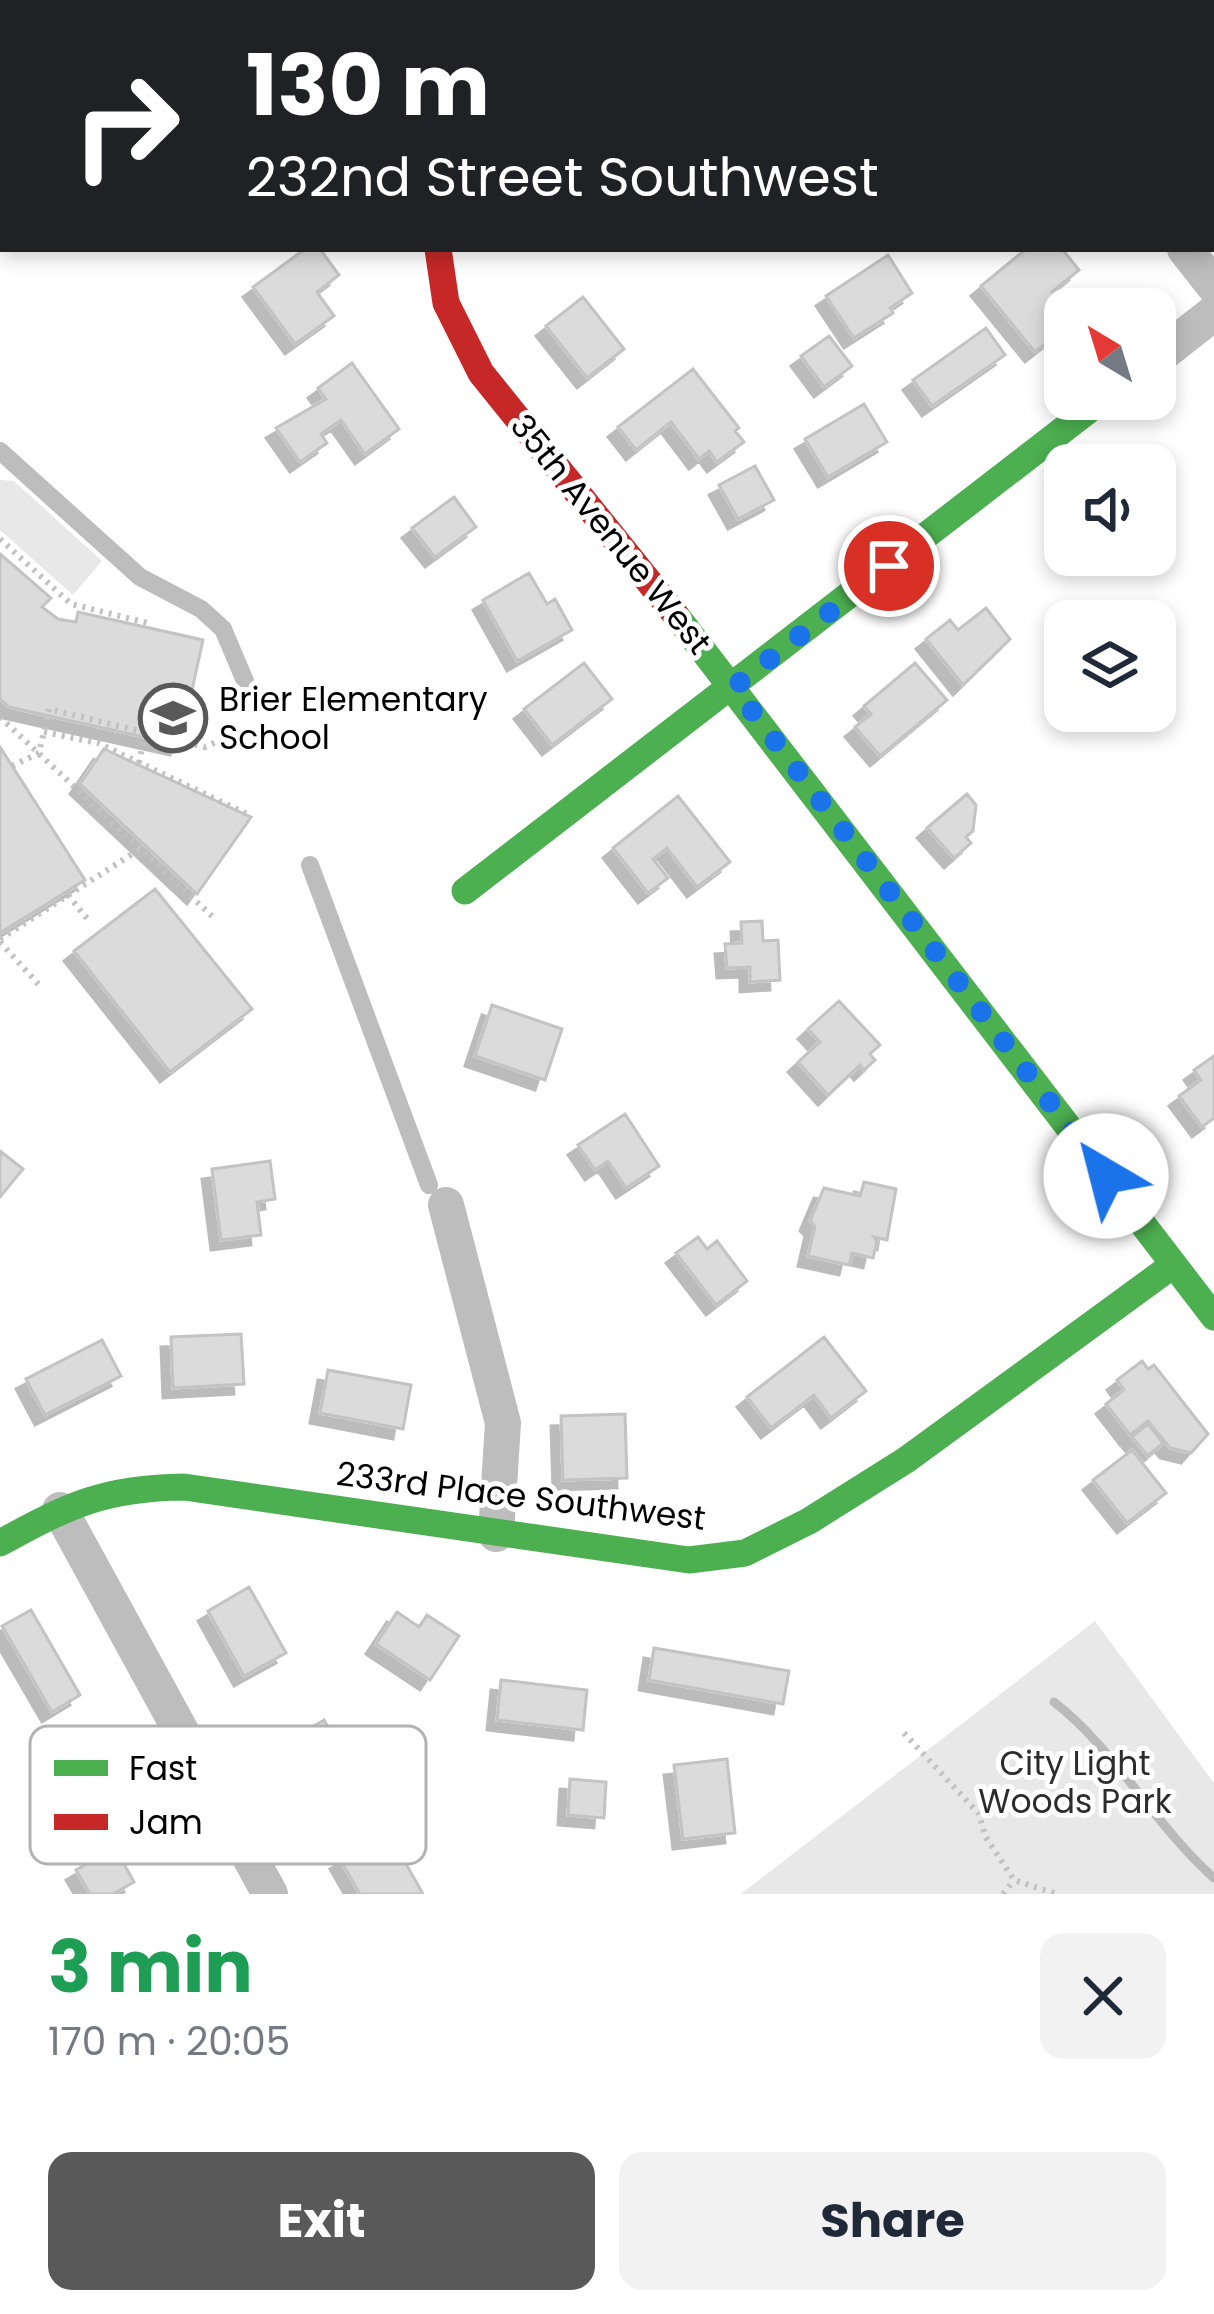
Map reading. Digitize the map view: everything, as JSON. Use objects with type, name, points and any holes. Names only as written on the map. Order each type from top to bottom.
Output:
[{"type":"street","name":"35th Avenue West","points":[[438,252],[446,303],[481,374],[734,687],[1214,1317]]},
{"type":"street","points":[[1187,252],[1214,286]]},
{"type":"street","points":[[1176,342],[1214,313]]},
{"type":"street","points":[[465,891],[1076,420]]},
{"type":"street","points":[[438,1195],[503,1423],[496,1534]]},
{"type":"street","name":"233rd Place Southwest","points":[[0,1543],[60,1510],[129,1488],[184,1487],[689,1560],[745,1553],[902,1464],[1173,1265]]},
{"type":"street","points":[[60,1510],[178,1726]]},
{"type":"street","points":[[254,1864],[270,1894]]},
{"type":"lane","points":[[0,451],[140,577],[224,629],[245,681]]},
{"type":"lane","points":[[310,865],[438,1195]]},
{"type":"path","points":[[0,539],[71,604],[152,624]]},
{"type":"path","points":[[39,753],[50,710],[206,747],[224,739]]},
{"type":"path","points":[[0,717],[214,919]]},
{"type":"path","points":[[44,732],[98,743],[251,816]]},
{"type":"path","points":[[139,763],[145,732]]},
{"type":"path","points":[[12,766],[39,753]]},
{"type":"path","points":[[40,986],[0,940],[140,849]]},
{"type":"path","points":[[68,895],[89,921]]},
{"type":"path","points":[[904,1733],[979,1814],[985,1836],[1014,1880],[1057,1894]]},
{"type":"path","points":[[1003,1894],[1014,1880]]},
{"type":"green space","points":[[0,480],[14,481],[102,561],[73,595],[0,530]]},
{"type":"green space","name":"City Light Woods Park","points":[[1095,1621],[1214,1783],[1214,1894],[741,1894]]},
{"type":"building","points":[[301,252],[322,252],[339,275],[317,292],[334,316],[295,344],[253,287]]},
{"type":"building","points":[[1022,252],[1064,252],[1079,270],[1057,288],[1044,288],[1044,345],[1035,352],[981,286]]},
{"type":"building","points":[[888,255],[912,293],[890,308],[893,313],[854,338],[826,296]]},
{"type":"building","points":[[583,297],[624,349],[587,378],[546,326]]},
{"type":"building","points":[[986,328],[1005,355],[932,406],[913,380]]},
{"type":"building","points":[[829,336],[852,366],[824,387],[801,356]]},
{"type":"building","points":[[352,363],[399,429],[365,454],[341,420],[321,434],[327,443],[300,462],[276,428],[326,399],[318,388]]},
{"type":"building","points":[[693,369],[739,428],[735,431],[744,442],[717,462],[709,451],[699,459],[671,422],[636,450],[618,427]]},
{"type":"building","points":[[864,404],[887,442],[828,477],[805,439]]},
{"type":"building","points":[[755,466],[774,500],[738,519],[719,485]]},
{"type":"building","points":[[454,497],[476,527],[435,557],[412,528]]},
{"type":"building","points":[[0,554],[51,598],[42,607],[58,619],[76,622],[78,612],[203,640],[180,745],[9,707],[0,699]]},
{"type":"building","points":[[529,573],[547,604],[555,599],[572,630],[517,661],[483,600]]},
{"type":"building","points":[[986,608],[1010,639],[963,685],[926,639],[950,620],[958,630]]},
{"type":"building","points":[[584,663],[612,699],[552,745],[524,709]]},
{"type":"building","points":[[915,663],[947,700],[880,756],[855,727],[871,714],[864,706]]},
{"type":"building","points":[[0,747],[85,880],[0,933]]},
{"type":"building","points":[[104,749],[251,817],[197,894],[80,784]]},
{"type":"building","points":[[967,794],[976,805],[973,831],[966,837],[971,843],[954,858],[927,828]]},
{"type":"building","points":[[678,796],[730,862],[697,887],[667,848],[653,859],[668,878],[648,893],[613,848]]},
{"type":"building","points":[[155,889],[252,1009],[170,1072],[74,951]]},
{"type":"building","points":[[762,921],[763,941],[778,940],[780,980],[750,982],[750,967],[727,968],[725,944],[742,943],[741,922]]},
{"type":"building","points":[[839,1001],[880,1045],[870,1054],[875,1060],[864,1070],[860,1065],[828,1095],[798,1062],[820,1042],[808,1029]]},
{"type":"building","points":[[492,1005],[562,1029],[545,1080],[475,1056]]},
{"type":"building","points":[[1214,1056],[1214,1118],[1202,1127],[1179,1096],[1201,1080],[1194,1070]]},
{"type":"building","points":[[625,1114],[659,1166],[626,1188],[608,1161],[595,1170],[578,1145]]},
{"type":"building","points":[[0,1151],[23,1169],[0,1197]]},
{"type":"building","points":[[270,1161],[275,1199],[257,1202],[261,1235],[221,1240],[212,1169]]},
{"type":"building","points":[[864,1182],[896,1189],[887,1240],[874,1237],[873,1258],[852,1253],[849,1265],[808,1256],[815,1226],[810,1221],[824,1188],[860,1196]]},
{"type":"building","points":[[698,1237],[707,1249],[717,1241],[747,1281],[716,1305],[676,1253]]},
{"type":"building","points":[[241,1334],[244,1384],[173,1388],[171,1337]]},
{"type":"building","points":[[824,1337],[866,1391],[831,1418],[814,1395],[771,1428],[747,1397]]},
{"type":"building","points":[[102,1340],[121,1376],[45,1415],[26,1379]]},
{"type":"building","points":[[1142,1361],[1148,1369],[1154,1365],[1208,1434],[1191,1453],[1170,1448],[1148,1421],[1130,1435],[1106,1404],[1124,1390],[1117,1380]]},
{"type":"building","points":[[328,1370],[411,1385],[403,1429],[320,1413]]},
{"type":"building","points":[[625,1414],[627,1478],[563,1480],[561,1416]]},
{"type":"building","points":[[1148,1424],[1163,1443],[1148,1456],[1132,1437]]},
{"type":"building","points":[[1132,1450],[1166,1493],[1127,1523],[1093,1480]]},
{"type":"building","points":[[249,1587],[286,1653],[244,1676],[208,1611]]},
{"type":"building","points":[[31,1610],[80,1695],[52,1712],[2,1626]]},
{"type":"building","points":[[397,1612],[419,1627],[427,1615],[459,1636],[430,1680],[376,1644]]},
{"type":"building","points":[[654,1648],[789,1671],[783,1704],[649,1680]]},
{"type":"building","points":[[501,1680],[587,1690],[583,1730],[497,1720]]},
{"type":"building","points":[[727,1759],[735,1833],[683,1839],[674,1765]]},
{"type":"building","points":[[570,1779],[606,1782],[604,1818],[568,1815]]},
{"type":"building","points":[[87,1864],[124,1864],[134,1882],[113,1894],[90,1894],[76,1870]]},
{"type":"building","points":[[343,1864],[406,1864],[423,1894],[360,1894]]},
{"type":"waterway","points":[[1054,1702],[1096,1742],[1214,1878]]},
{"type":"traffic: fast","points":[[465,891],[1076,420]]},
{"type":"traffic: fast","points":[[675,614],[1214,1317]]},
{"type":"traffic: fast","points":[[0,1543],[88,1501],[131,1491],[184,1487],[689,1560],[745,1553],[809,1521],[906,1460],[1173,1265]]},
{"type":"traffic: jam","points":[[438,252],[446,303],[481,373],[675,614]]},
{"type":"place","name":"Brier Elementary School","points":[[173,718]]},
{"type":"route","points":[[889,566],[734,687],[1106,1176]]}]
